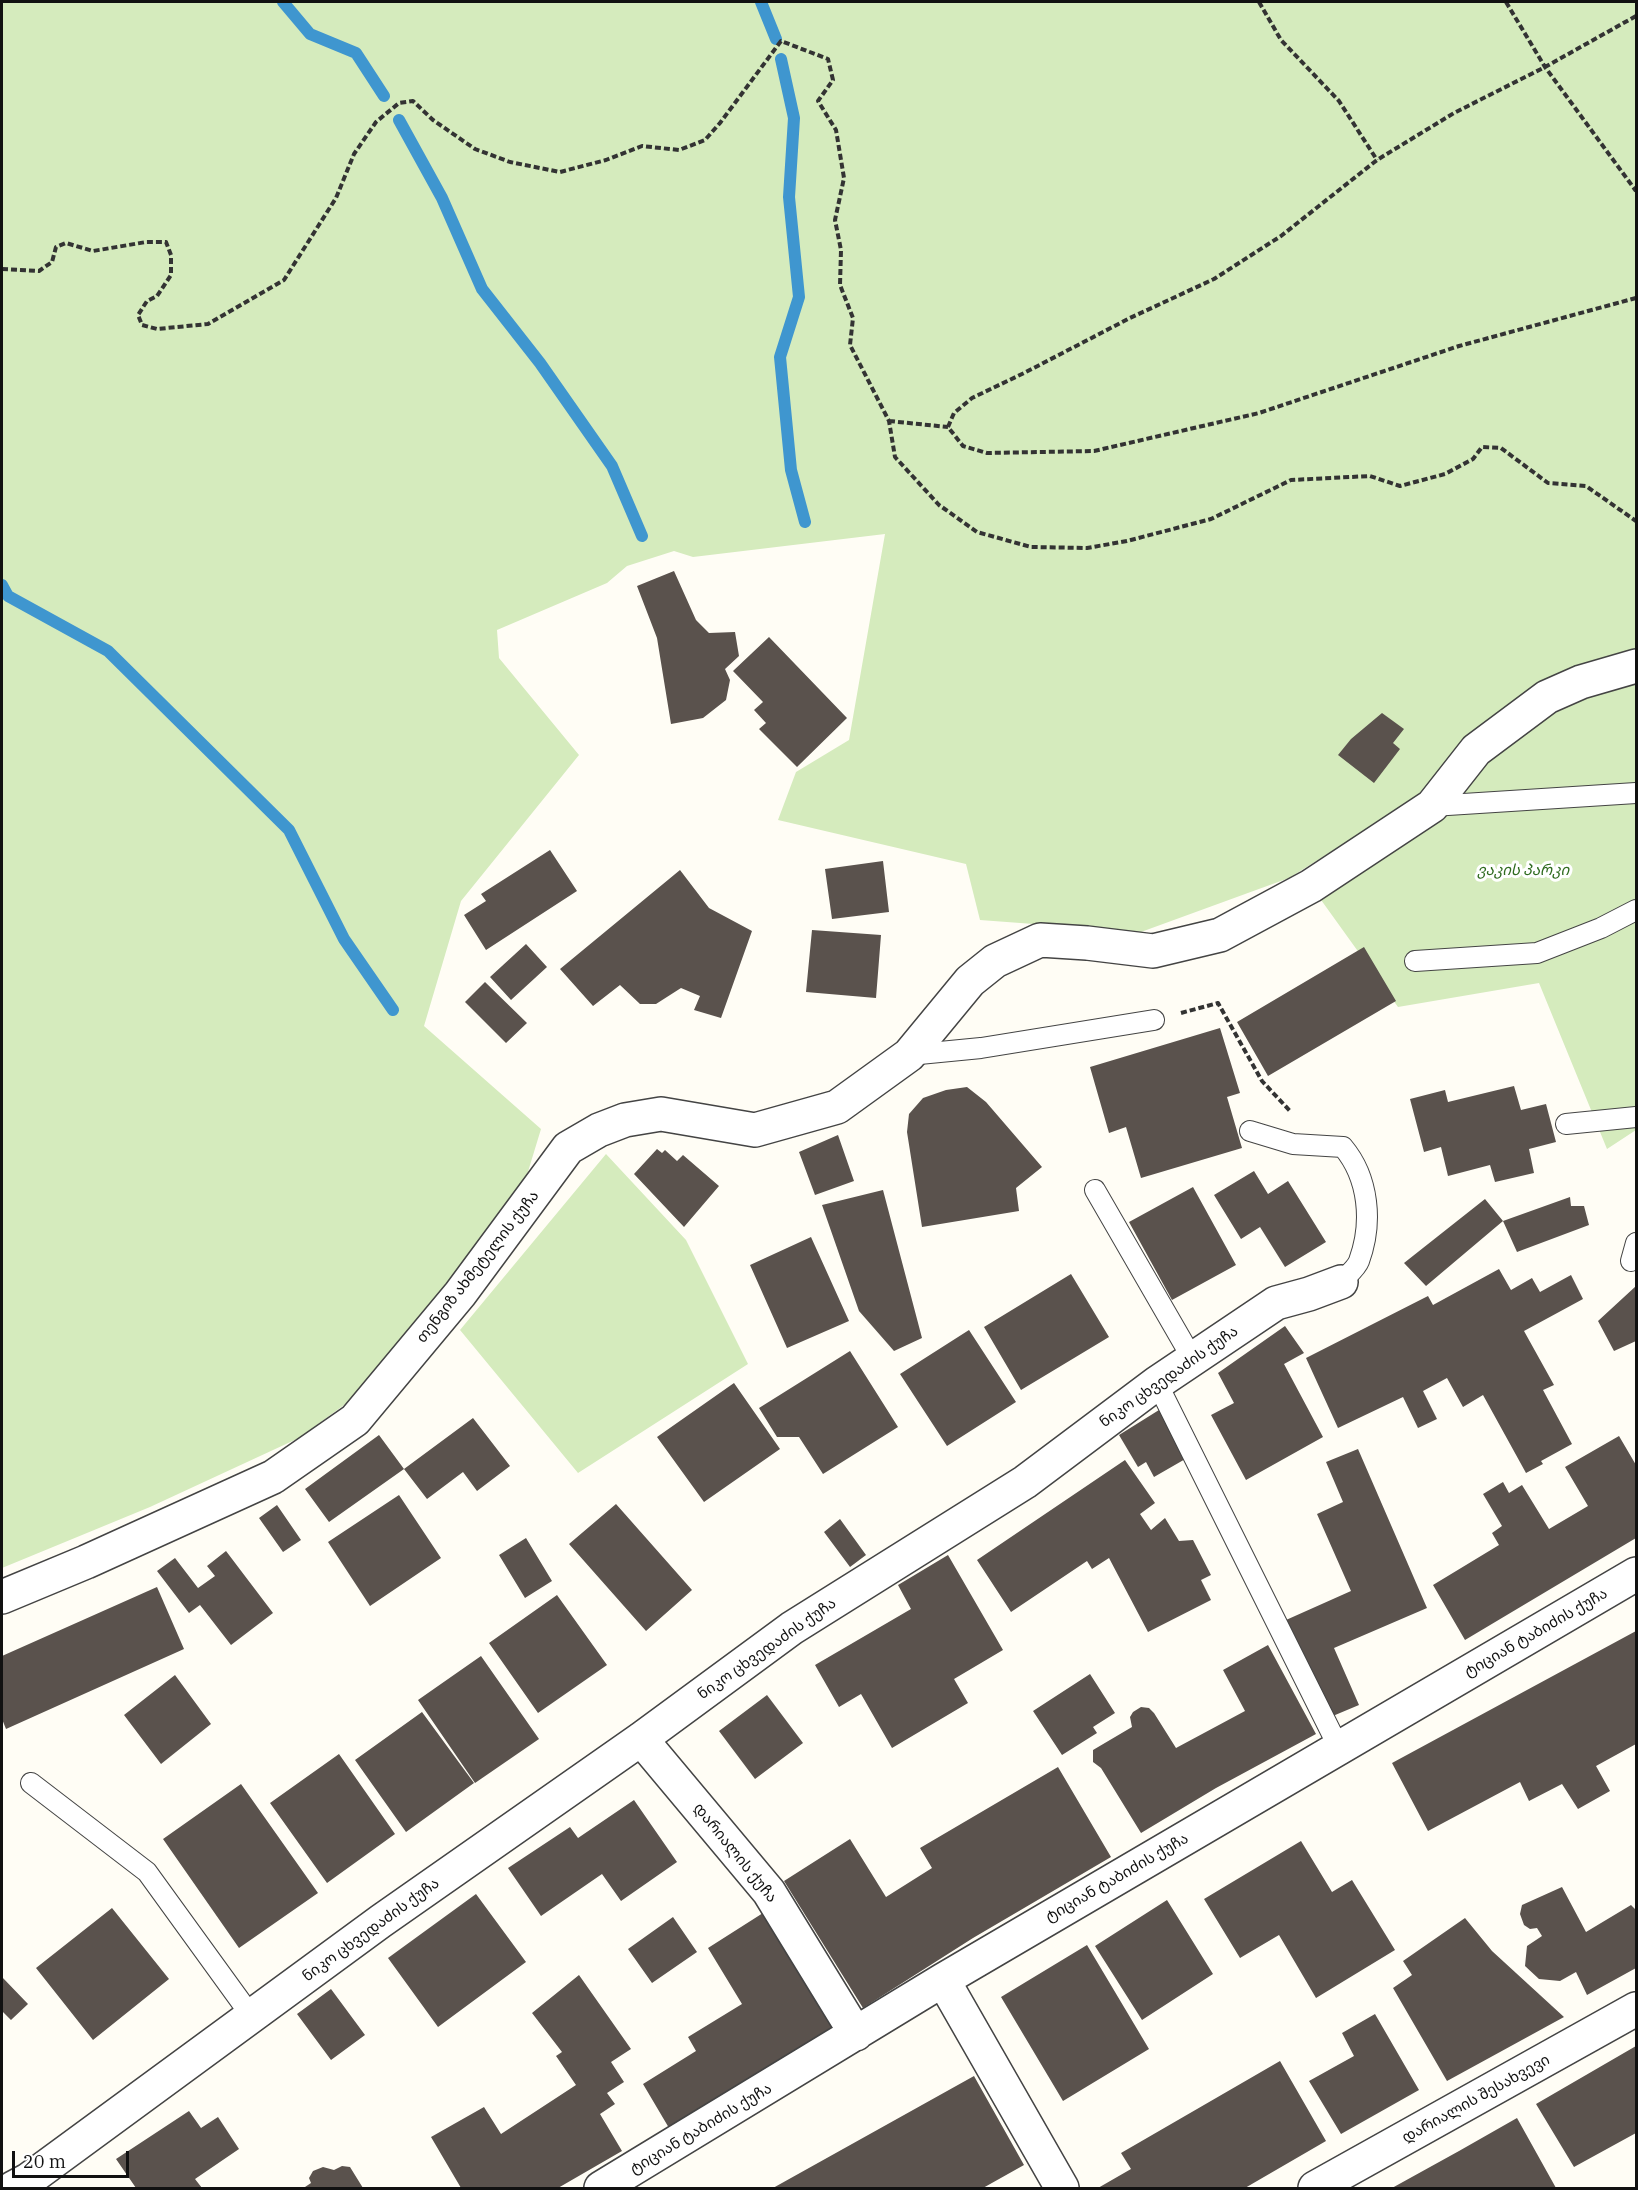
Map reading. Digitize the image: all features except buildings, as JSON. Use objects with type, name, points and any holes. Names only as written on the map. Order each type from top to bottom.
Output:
[{"type":"street","name":"თენგიზ ახმეტელის ქუჩა","points":[[2,1597],[86,1562],[273,1477],[355,1420],[460,1294],[568,1148],[599,1130],[625,1120],[661,1114],[755,1130],[837,1107],[909,1054],[970,981],[995,961],[1040,940],[1153,951],[1220,935],[1311,886],[1432,806],[1476,750],[1547,697],[1581,682],[1636,666]]},
{"type":"street","name":"ნიკო ცხვედაძის ქუჩა","points":[[13,2188],[38,2174],[381,1921],[641,1739],[792,1628],[1025,1482],[1192,1358],[1276,1303],[1341,1282]]},
{"type":"street","name":"ტიციან ტაბიძის ქუჩა","points":[[602,2188],[943,1980],[1636,1574]]},
{"type":"street","name":"დარიალის ქუჩა","points":[[641,1739],[769,1892],[856,2034]]},
{"type":"street","points":[[943,1980],[1053,2185]]},
{"type":"street","name":"დარიალის შესახვევი","points":[[1315,2188],[1636,2009]]},
{"type":"lane","points":[[1432,806],[1636,793]]},
{"type":"lane","points":[[1415,961],[1537,953],[1636,910]]},
{"type":"lane","points":[[909,1054],[981,1048],[1154,1020]]},
{"type":"lane","points":[[1566,1124],[1636,1117]]},
{"type":"lane","name":"ნიკო ცხვედაძის ქუჩა","points":[[1250,1131],[1293,1144],[1343,1147],[1350,1156],[1364,1188],[1368,1221],[1358,1263],[1341,1282]]},
{"type":"lane","points":[[1095,1190],[1192,1358]]},
{"type":"lane","points":[[1157,1383],[1339,1748]]},
{"type":"lane","points":[[31,1783],[147,1872],[252,2017]]},
{"type":"path","points":[[1259,2],[1281,40],[1339,101],[1377,160]]},
{"type":"path","points":[[1506,2],[1545,67],[1636,191]]},
{"type":"path","points":[[948,427],[954,413],[972,398],[1130,318],[1214,279],[1281,236],[1377,160],[1454,113],[1545,67],[1636,16]]},
{"type":"path","points":[[2,269],[39,271],[52,262],[56,247],[66,243],[93,251],[146,242],[166,242],[171,255],[171,275],[158,296],[147,301],[138,315],[142,325],[157,329],[208,324],[284,280],[336,198],[354,154],[376,122],[399,103],[413,101],[433,120],[474,149],[510,162],[560,172],[606,160],[642,146],[679,150],[705,140],[782,41],[828,59],[833,80],[818,102],[836,130],[844,178],[835,220],[841,250],[840,285],[853,318],[850,345],[889,420],[895,457],[939,505],[976,532],[1031,547],[1087,548],[1127,541],[1211,519],[1291,480],[1370,476],[1400,486],[1445,474],[1473,459],[1482,447],[1501,448],[1548,483],[1586,486],[1636,521]]},
{"type":"path","points":[[889,420],[948,427],[963,446],[987,453],[1094,451],[1259,413],[1460,346],[1636,298]]},
{"type":"path","points":[[1154,1020],[1218,1002],[1262,1081]]},
{"type":"green space","name":"ვაკის პარკი","points":[[2,2],[1636,2],[1636,1130],[1607,1149],[1539,983],[1398,1007],[1311,886],[1417,798],[1289,878],[1141,932],[980,920],[966,864],[778,820],[796,772],[849,740],[885,534],[693,557],[674,551],[627,566],[607,583],[497,630],[499,658],[579,755],[461,901],[424,1026],[541,1129],[527,1175],[430,1305],[359,1394],[299,1438],[150,1507],[2,1568]]},
{"type":"green space","points":[[606,1154],[686,1240],[748,1364],[578,1473],[460,1330]]},
{"type":"waterway","points":[[283,2],[310,34],[356,53],[384,96]]},
{"type":"waterway","points":[[761,2],[776,39]]},
{"type":"waterway","points":[[781,59],[794,118],[789,197],[799,297],[780,357],[791,470],[805,522]]},
{"type":"waterway","points":[[399,120],[442,198],[482,289],[540,363],[612,466],[642,536]]},
{"type":"waterway","points":[[2,585],[8,596],[108,651],[289,830],[344,939],[393,1010]]}]
